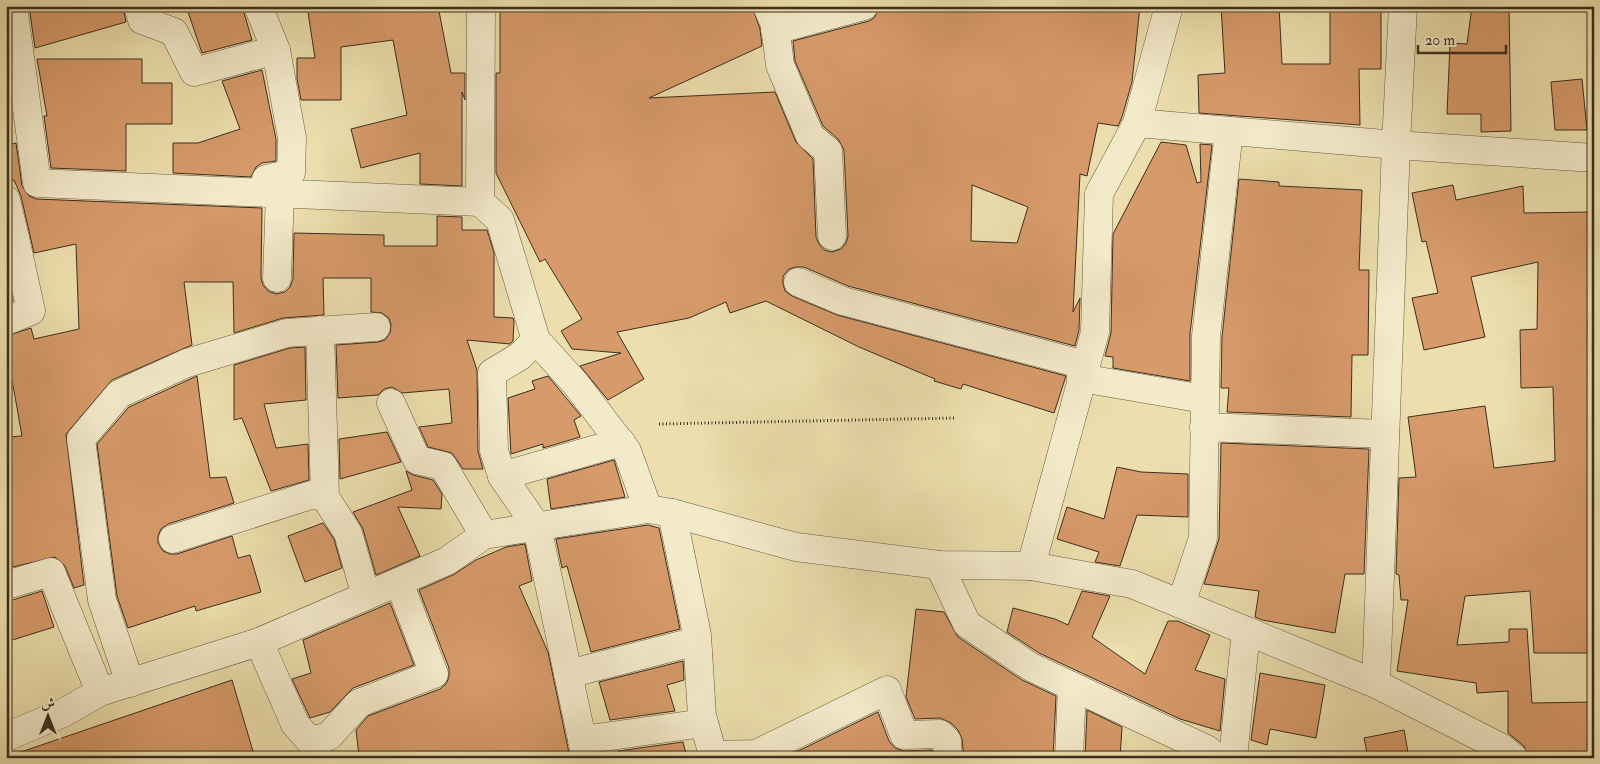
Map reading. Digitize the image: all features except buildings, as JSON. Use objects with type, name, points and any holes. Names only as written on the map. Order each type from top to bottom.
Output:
[{"type":"street","points":[[13,6],[14,65],[37,183],[480,202],[500,220],[536,340],[575,383],[627,450],[660,511],[697,641],[704,723],[713,756],[756,754],[887,690],[904,735],[940,734],[947,742],[948,758]]},
{"type":"street","points":[[138,6],[142,20],[174,32],[194,72],[276,50]]},
{"type":"street","points":[[258,6],[276,50],[292,138],[291,173],[266,179],[273,193],[277,278]]},
{"type":"street","points":[[480,202],[481,6]]},
{"type":"street","points":[[832,236],[828,151],[810,136],[780,65],[771,18],[864,6]]},
{"type":"street","points":[[1032,566],[1095,332],[1099,194],[1137,123],[1169,6]]},
{"type":"street","points":[[1376,684],[1396,145],[1404,6]]},
{"type":"street","points":[[1137,123],[1396,145],[1594,158]]},
{"type":"street","points":[[1181,604],[1203,538],[1206,336],[1229,131]]},
{"type":"street","points":[[6,321],[31,311],[11,239],[6,198],[42,183]]},
{"type":"street","points":[[798,282],[843,301],[1083,372],[1204,399]]},
{"type":"street","points":[[130,683],[102,600],[81,439],[119,394],[186,363],[286,333],[376,327]]},
{"type":"street","points":[[320,330],[325,498],[348,533],[366,596]]},
{"type":"street","points":[[536,340],[520,356],[492,373],[494,451],[502,476],[537,528],[584,749],[704,723]]},
{"type":"street","points":[[391,403],[417,460],[443,466],[484,535]]},
{"type":"street","points":[[1204,427],[1385,434]]},
{"type":"street","points":[[502,476],[621,442]]},
{"type":"street","points":[[173,539],[311,495],[325,498]]},
{"type":"street","points":[[6,737],[62,713],[100,692],[259,642],[447,561],[484,535],[660,511],[796,547],[939,565],[1032,566],[1132,584],[1376,684],[1502,748],[1514,758]]},
{"type":"street","points":[[939,565],[967,624],[1032,667],[1208,750],[1217,758]]},
{"type":"street","points":[[6,585],[51,572],[100,692]]},
{"type":"street","points":[[259,642],[296,724],[314,749],[329,736],[359,703],[434,674],[399,582]]},
{"type":"street","points":[[1233,758],[1246,631]]},
{"type":"street","points":[[568,674],[697,641]]},
{"type":"street","points":[[1069,758],[1072,686]]},
{"type":"path","points":[[659,424],[956,418]]}]
